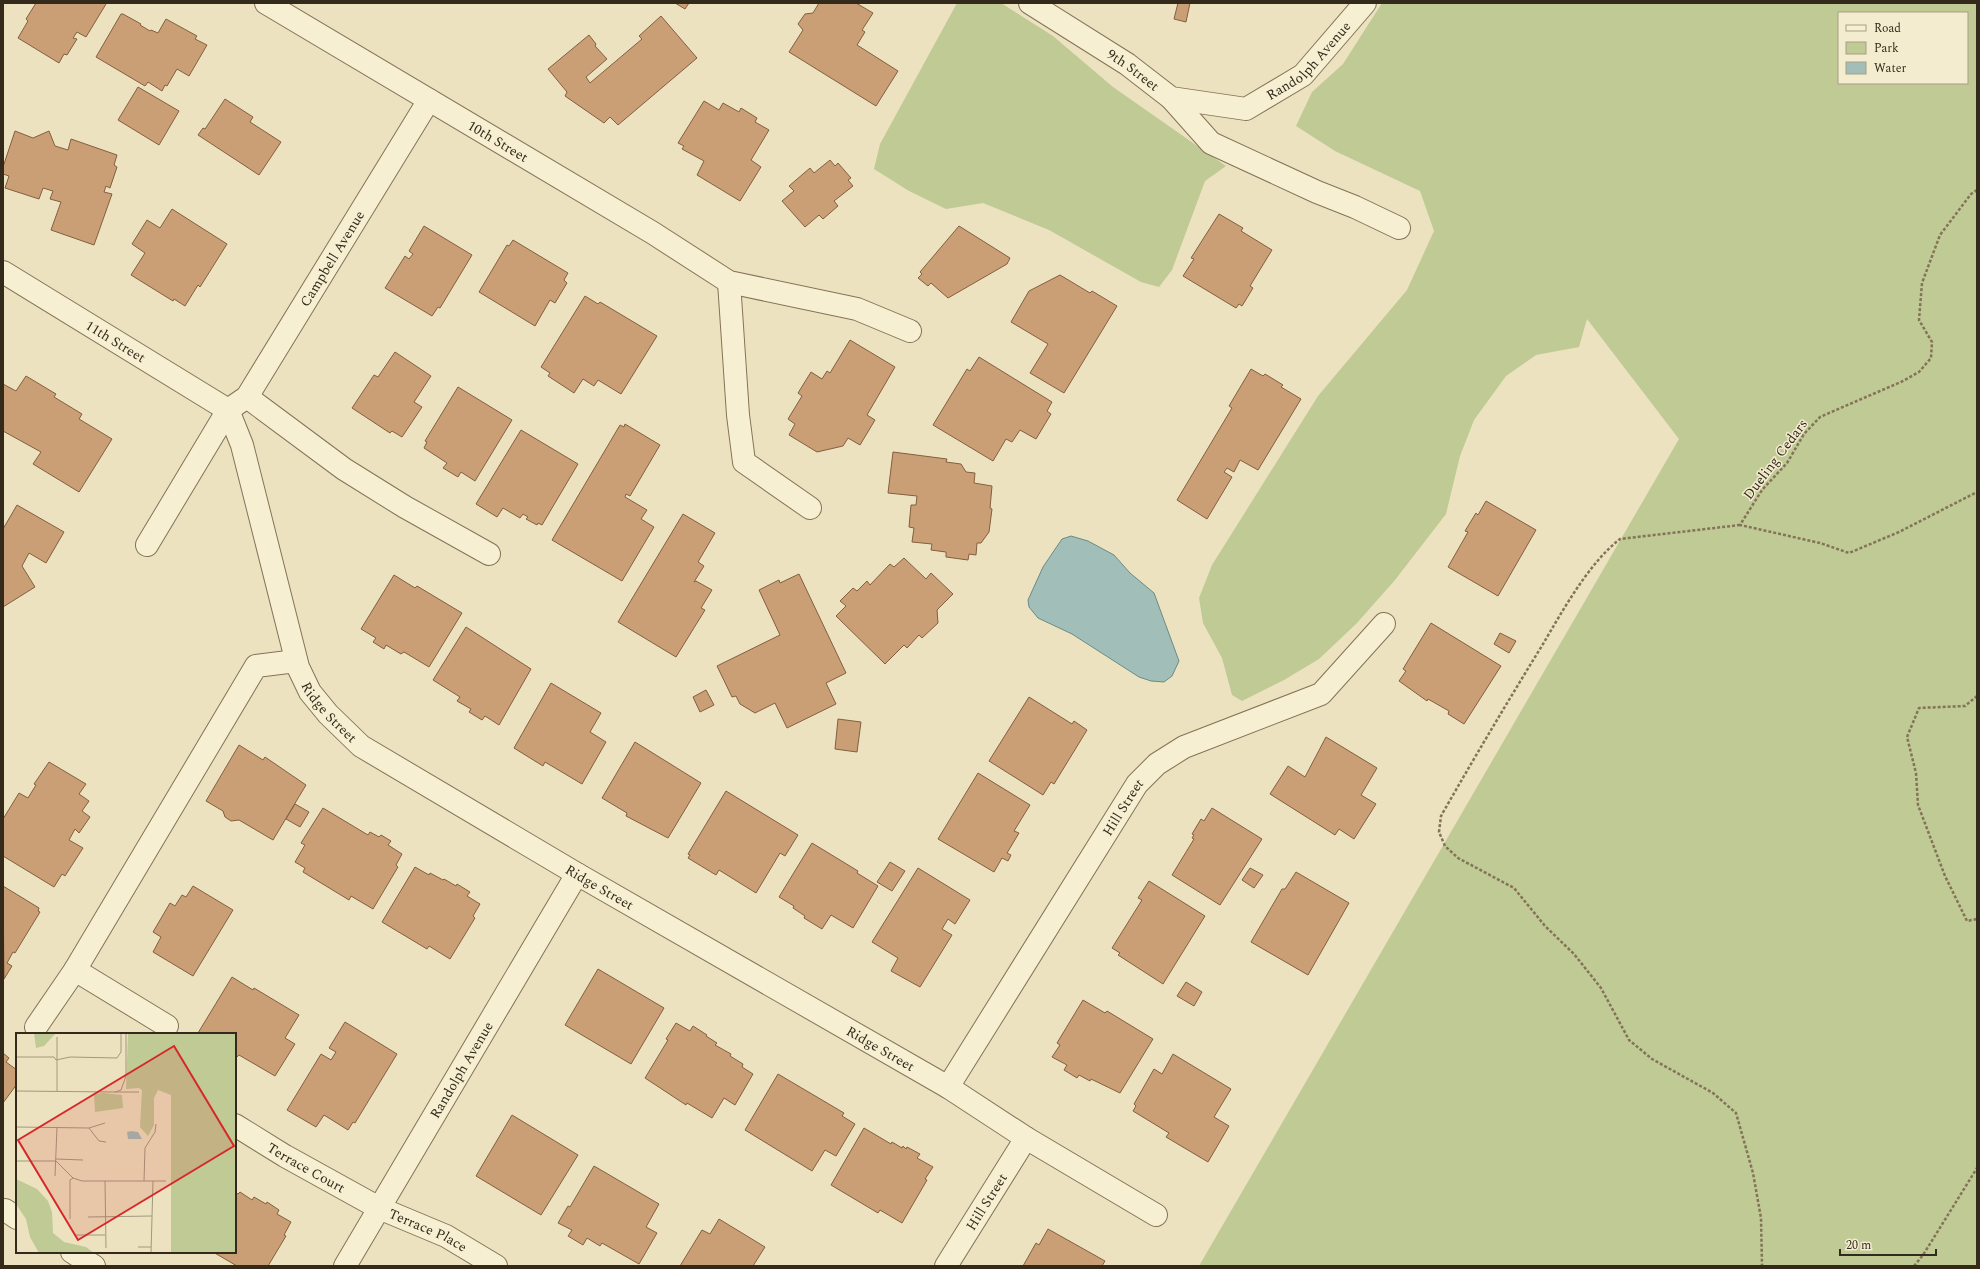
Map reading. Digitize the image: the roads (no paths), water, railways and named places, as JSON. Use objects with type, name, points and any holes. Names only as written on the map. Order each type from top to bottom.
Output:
[{"type":"street","name":"10th Street","points":[[266,3],[654,233],[729,282]]},
{"type":"street","name":"9th Street","points":[[1030,3],[1126,64],[1171,98],[1246,109]]},
{"type":"street","name":"Randolph Avenue","points":[[1246,109],[1304,75],[1365,3]]},
{"type":"street","points":[[1171,98],[1211,143],[1318,192],[1356,207],[1399,228]]},
{"type":"street","name":"Campbell Avenue","points":[[228,410],[247,397],[429,100]]},
{"type":"street","name":"11th Street","points":[[3,272],[228,410]]},
{"type":"street","points":[[810,508],[744,462],[738,415],[729,282],[857,309],[910,331]]},
{"type":"street","points":[[247,397],[344,469],[405,507],[489,554]]},
{"type":"street","points":[[147,545],[228,410]]},
{"type":"street","name":"Ridge Street","points":[[228,410],[242,445],[296,661],[310,692],[328,714],[362,746],[578,874],[948,1087],[1026,1138],[1156,1215]]},
{"type":"street","name":"Hill Street","points":[[948,1087],[1137,784],[1157,764],[1184,747],[1321,694],[1384,624]]},
{"type":"street","points":[[36,1027],[75,970],[256,666],[296,661]]},
{"type":"street","name":"Randolph Avenue","points":[[346,1266],[578,874]]},
{"type":"street","points":[[75,970],[167,1026]]},
{"type":"street","name":"Terrace Court","points":[[236,1125],[285,1156],[379,1208]]},
{"type":"street","name":"Hill Street","points":[[946,1266],[1026,1138]]},
{"type":"street","name":"Terrace Place","points":[[379,1208],[446,1236],[496,1266]]},
{"type":"street","points":[[74,1253],[94,1266]]},
{"type":"water","points":[[1071,536],[1088,541],[1114,555],[1130,573],[1154,593],[1179,661],[1172,676],[1164,682],[1151,681],[1139,677],[1072,634],[1038,618],[1029,607],[1028,600],[1043,567],[1062,539]]}]
